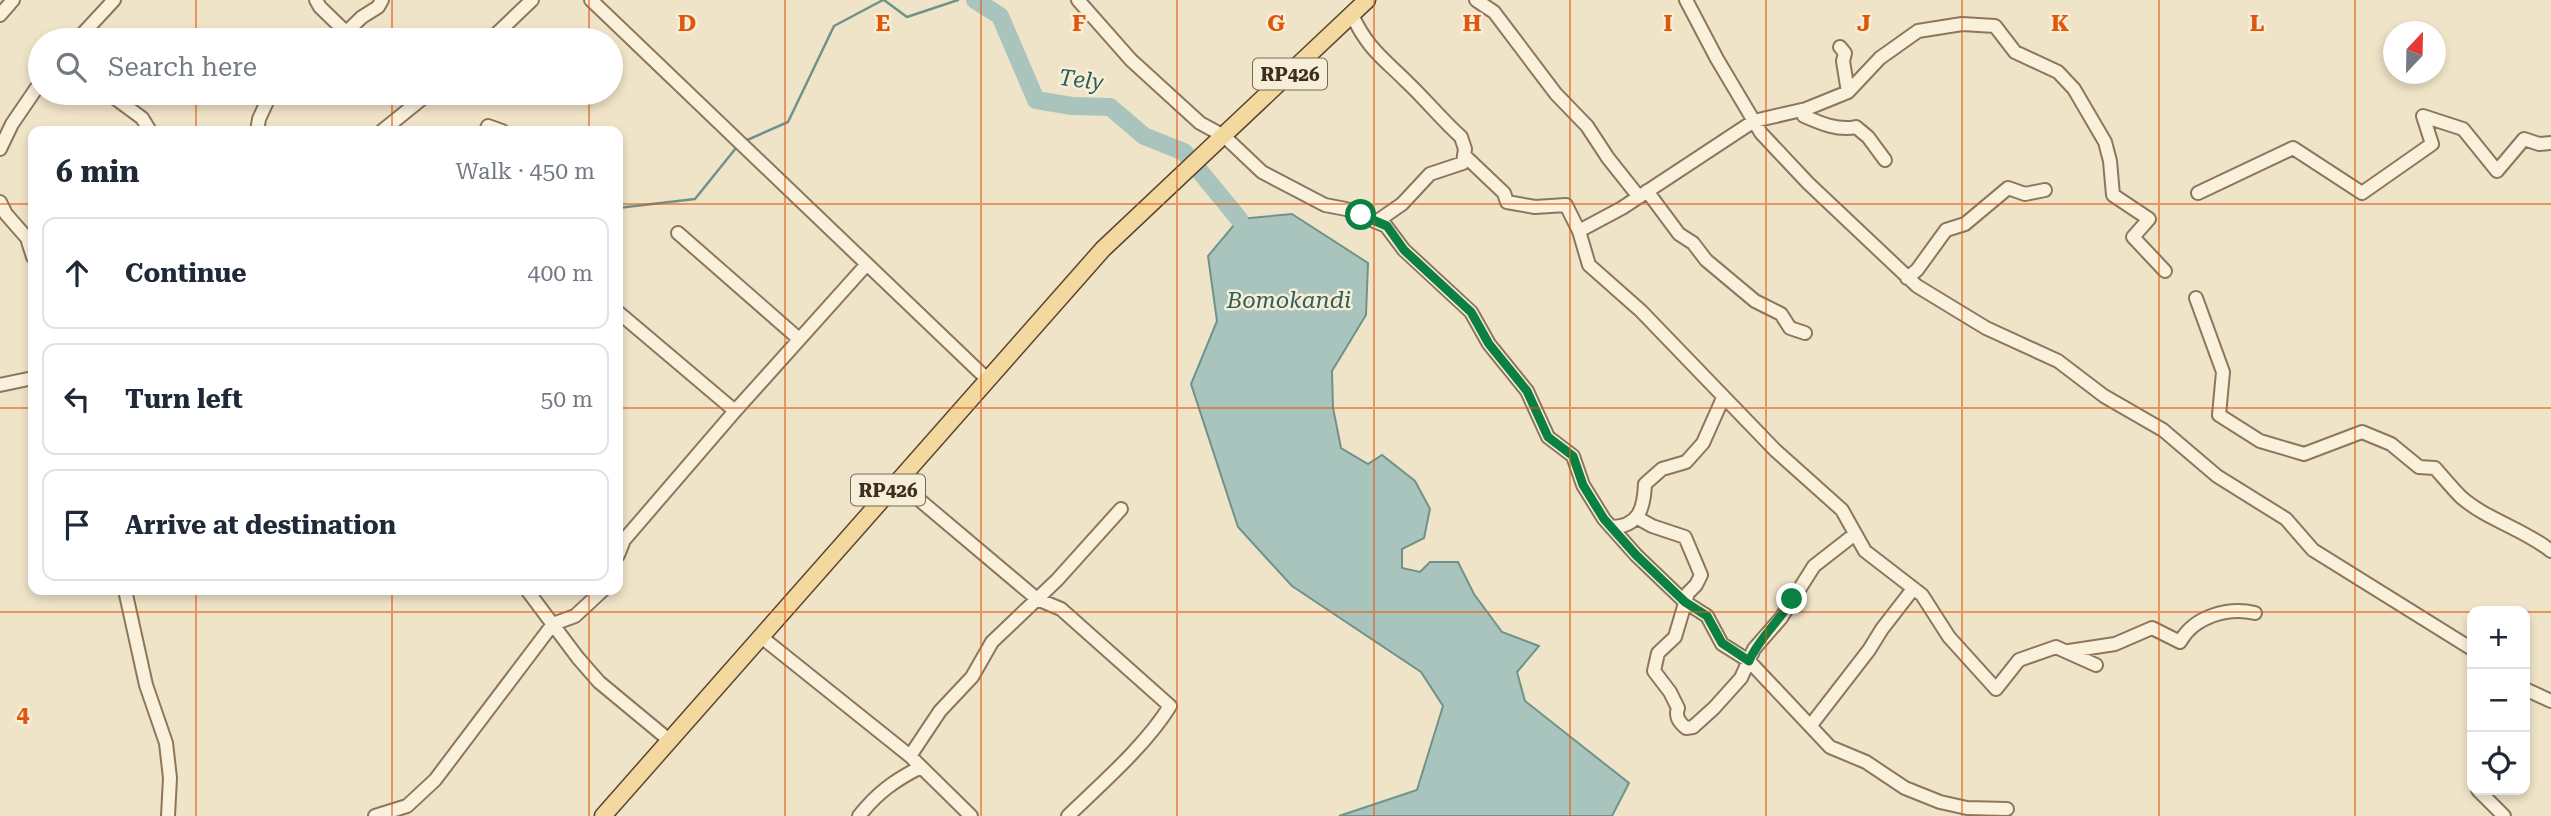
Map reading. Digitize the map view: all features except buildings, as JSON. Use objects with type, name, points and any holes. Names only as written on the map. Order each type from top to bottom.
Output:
[{"type":"main road","name":"RP426","points":[[603,816],[1103,249],[1367,0]]},
{"type":"street","points":[[0,15],[13,0]]},
{"type":"street","points":[[88,28],[114,0]]},
{"type":"street","points":[[316,0],[338,28]]},
{"type":"street","points":[[354,28],[382,0]]},
{"type":"street","points":[[503,28],[533,0]]},
{"type":"street","points":[[590,0],[619,28]]},
{"type":"street","points":[[1078,0],[1131,60],[1217,141],[1262,172],[1325,205],[1346,209],[1387,226],[1404,250],[1471,312],[1489,344],[1527,391],[1548,437],[1573,456],[1583,485],[1611,527],[1685,602],[1707,616],[1722,643],[1749,661],[1830,747],[1866,762],[1905,788],[1940,802],[1967,808],[2007,809]]},
{"type":"street","points":[[1476,0],[1494,12],[1556,94],[1587,126],[1608,158],[1679,234],[1693,243],[1706,260],[1755,301],[1781,314],[1790,328],[1805,332]]},
{"type":"street","points":[[1686,0],[1761,133],[1808,183],[1917,286],[1986,328],[2058,361],[2104,396],[2163,430],[2217,476],[2286,519],[2313,550],[2467,645]]},
{"type":"street","points":[[1352,15],[1361,34],[1375,53],[1409,83],[1461,137],[1464,155],[1463,163],[1430,174],[1402,204],[1376,222]]},
{"type":"street","points":[[1579,231],[1643,194],[1754,121],[1807,109],[1848,92],[1880,58],[1918,31],[1962,24],[1995,26],[2015,52],[2058,72],[2074,89],[2105,142],[2110,161],[2113,195],[2149,219],[2133,237],[2165,271]]},
{"type":"street","points":[[623,31],[987,379]]},
{"type":"street","points":[[1840,47],[1845,53],[1843,61],[1848,92]]},
{"type":"street","points":[[0,149],[28,100]]},
{"type":"street","points":[[124,105],[142,118],[147,126]]},
{"type":"street","points":[[258,126],[266,105]]},
{"type":"street","points":[[387,126],[406,105]]},
{"type":"street","points":[[1807,109],[1804,116],[1816,121],[1845,130],[1856,127],[1885,160]]},
{"type":"street","points":[[2198,193],[2293,148],[2362,193],[2432,144],[2423,116],[2463,129],[2497,171],[2524,139],[2539,144],[2551,143]]},
{"type":"street","points":[[1464,155],[1504,193],[1507,202],[1535,207],[1566,205],[1579,231],[1589,265],[1641,312],[1775,450],[1842,510],[1864,551],[1922,595],[1950,637],[1996,689],[2019,660],[2056,647],[2096,665]]},
{"type":"street","points":[[1908,278],[1952,233],[2008,188],[2025,194],[2045,190]]},
{"type":"street","points":[[0,202],[28,241]]},
{"type":"street","points":[[0,220],[27,238]]},
{"type":"street","points":[[678,233],[799,339]]},
{"type":"street","points":[[623,538],[867,264]]},
{"type":"street","points":[[2196,298],[2223,372],[2218,415],[2260,441],[2304,454],[2362,432],[2391,444],[2419,467],[2435,468],[2462,498],[2511,528],[2541,542],[2551,551]]},
{"type":"street","points":[[623,317],[735,411]]},
{"type":"street","points":[[0,385],[28,379]]},
{"type":"street","points":[[1611,527],[1622,527],[1636,517],[1645,499],[1645,484],[1662,469],[1686,462],[1703,443],[1723,398]]},
{"type":"street","points":[[897,481],[1037,599],[1061,609],[1170,706],[1141,744],[1068,816]]},
{"type":"street","points":[[910,756],[940,711],[972,677],[992,642],[1037,599],[1121,509]]},
{"type":"street","points":[[1636,517],[1663,531],[1685,537],[1700,575],[1685,602],[1675,636],[1658,653],[1654,671],[1678,708],[1676,713],[1679,722],[1686,727],[1693,727],[1741,678],[1754,649],[1781,618],[1814,566],[1855,534]]},
{"type":"street","points":[[1811,725],[1870,650],[1882,629],[1913,589]]},
{"type":"street","points":[[126,595],[146,685],[166,743],[170,778],[168,816]]},
{"type":"street","points":[[531,595],[599,682],[670,740]]},
{"type":"street","points":[[375,816],[407,806],[435,780],[553,624],[575,616],[598,595]]},
{"type":"street","points":[[2065,651],[2115,644],[2152,628],[2180,642],[2194,626],[2217,613],[2239,610],[2255,613]]},
{"type":"street","points":[[760,636],[910,756],[971,816]]},
{"type":"street","points":[[2530,691],[2551,701]]},
{"type":"street","points":[[859,816],[874,796],[895,780],[921,767]]},
{"type":"street","points":[[2483,795],[2504,816]]},
{"type":"water","name":"Bomokandi","points":[[1292,214],[1368,263],[1366,315],[1332,371],[1333,408],[1341,448],[1368,464],[1382,455],[1415,481],[1430,509],[1424,538],[1402,549],[1402,568],[1420,572],[1430,562],[1458,562],[1474,594],[1502,632],[1539,646],[1517,672],[1525,701],[1629,783],[1612,816],[1339,816],[1417,790],[1443,706],[1421,672],[1292,586],[1238,527],[1191,384],[1217,321],[1208,256],[1239,219]]},
{"type":"waterway","points":[[745,141],[788,122],[834,26],[883,0]]},
{"type":"waterway","points":[[884,0],[907,17],[958,0]]},
{"type":"waterway","name":"Tely","points":[[975,0],[1000,16],[1036,100],[1072,106],[1110,107],[1144,136],[1184,152],[1239,219]]},
{"type":"waterway","points":[[623,207],[695,199],[736,148]]},
{"type":"route","points":[[1361,215],[1387,226],[1404,250],[1471,312],[1489,344],[1527,391],[1548,437],[1573,456],[1583,485],[1604,519],[1636,555],[1685,602],[1707,616],[1722,643],[1749,661],[1754,649],[1781,618],[1792,599]]}]
